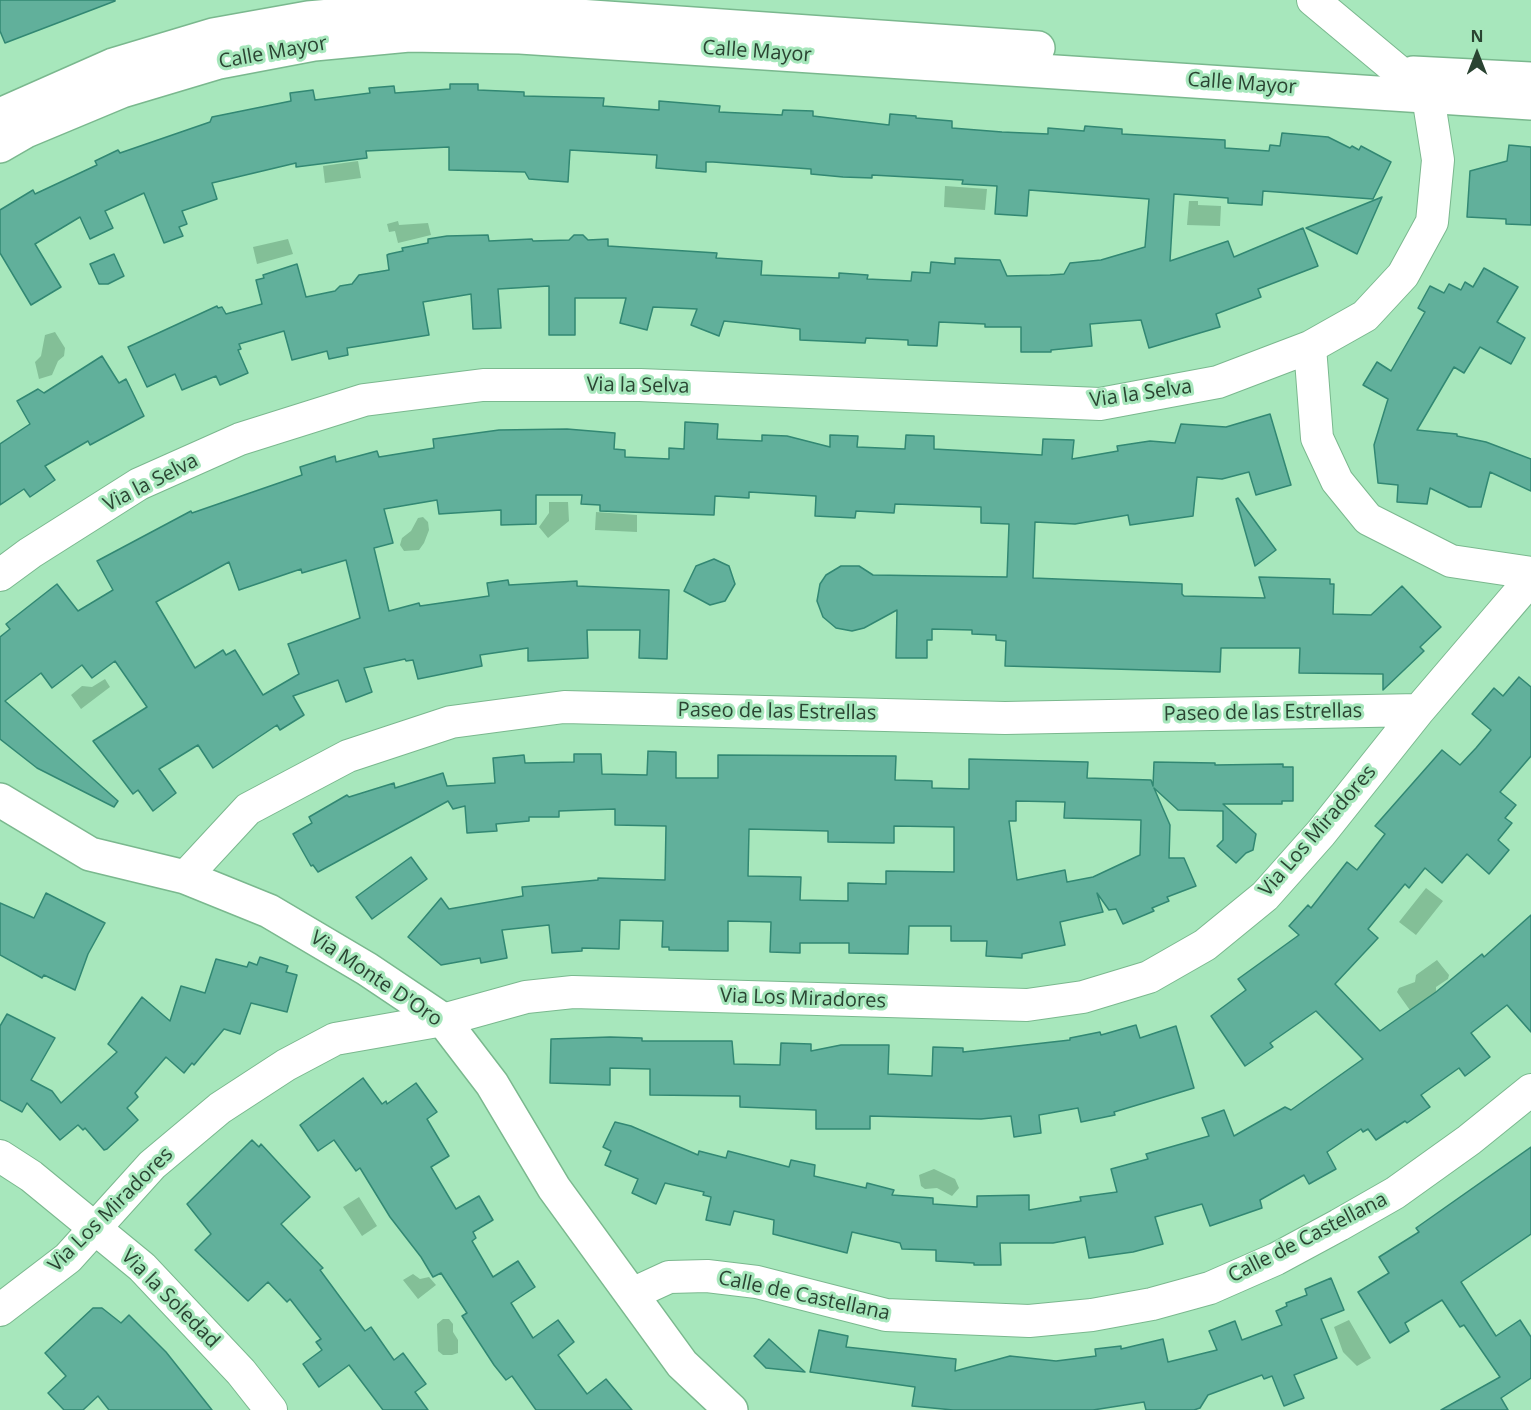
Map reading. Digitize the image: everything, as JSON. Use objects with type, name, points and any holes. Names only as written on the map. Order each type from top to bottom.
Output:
[{"type":"street","points":[[1313,0],[1428,96]]},
{"type":"street","name":"Calle Mayor","points":[[0,115],[113,65],[213,36],[308,18],[407,9],[520,25],[1531,103]]},
{"type":"street","name":"Calle Mayor","points":[[0,146],[26,131],[122,91],[219,62],[314,44],[520,25],[1531,79]]},
{"type":"street","name":"Via la Selva","points":[[0,574],[140,484],[240,440],[364,400],[483,385],[640,385],[1100,404],[1218,382],[1311,347],[1365,316],[1403,275],[1432,222],[1438,160],[1428,96]]},
{"type":"street","points":[[1311,347],[1317,438],[1337,481],[1368,519],[1451,561],[1531,573]]},
{"type":"street","name":"Via Los Miradores","points":[[0,1310],[68,1258],[152,1166],[220,1108],[286,1065],[335,1039],[443,1020],[526,998],[573,992],[1027,1005],[1083,997],[1149,977],[1205,945],[1265,896],[1322,833],[1419,710],[1531,579]]},
{"type":"street","name":"Paseo de las Estrellas","points":[[185,877],[248,809],[348,756],[451,722],[564,707],[1005,718],[1419,710]]},
{"type":"street","name":"Via Monte D'Oro","points":[[0,800],[90,854],[185,877],[269,911],[366,969],[443,1020],[492,1084],[554,1188],[682,1364],[731,1410]]},
{"type":"street","name":"Calle de Castellana","points":[[632,1294],[669,1277],[707,1276],[757,1282],[886,1315],[1029,1321],[1092,1316],[1152,1304],[1210,1288],[1276,1259],[1348,1220],[1404,1186],[1469,1140],[1531,1090]]},
{"type":"street","name":"Via la Soledad","points":[[0,1156],[32,1176],[142,1267],[241,1372],[271,1410]]},
{"type":"shaded area","points":[[358,161],[361,178],[325,183],[323,166]]},
{"type":"shaded area","points":[[945,186],[987,189],[985,210],[944,207]]},
{"type":"shaded area","points":[[1189,201],[1198,201],[1198,205],[1221,206],[1220,226],[1187,225]]},
{"type":"shaded area","points":[[398,221],[399,225],[428,223],[431,235],[398,243],[395,231],[389,232],[387,224]]},
{"type":"shaded area","points":[[288,239],[293,254],[257,264],[253,247]]},
{"type":"shaded area","points":[[55,332],[65,348],[64,356],[58,361],[52,375],[39,379],[35,362],[41,356],[45,335]]},
{"type":"shaded area","points":[[549,502],[568,502],[569,521],[548,538],[539,527],[549,513]]},
{"type":"shaded area","points":[[596,512],[637,515],[637,532],[595,530]]},
{"type":"shaded area","points":[[423,517],[428,522],[429,530],[424,543],[419,550],[404,551],[400,545],[402,538],[411,531],[418,518]]},
{"type":"shaded area","points":[[105,679],[110,687],[81,709],[71,695],[82,686],[92,687]]},
{"type":"shaded area","points":[[1426,888],[1443,901],[1416,935],[1399,922]]},
{"type":"shaded area","points":[[1437,960],[1449,975],[1448,979],[1436,987],[1436,992],[1412,1013],[1397,992],[1399,988],[1415,982],[1416,975]]},
{"type":"shaded area","points":[[934,1169],[955,1179],[959,1188],[952,1196],[937,1188],[925,1189],[921,1186],[919,1175]]},
{"type":"shaded area","points":[[359,1197],[377,1226],[362,1236],[343,1207]]},
{"type":"shaded area","points":[[413,1274],[420,1279],[429,1277],[436,1285],[418,1299],[403,1280]]},
{"type":"shaded area","points":[[443,1319],[449,1319],[453,1324],[453,1332],[458,1340],[458,1353],[443,1355],[438,1351],[437,1324]]},
{"type":"shaded area","points":[[1349,1320],[1371,1358],[1357,1366],[1343,1352],[1334,1327]]},
{"type":"building","points":[[0,0],[115,1],[5,43],[0,31]]},
{"type":"building","points":[[450,84],[478,84],[478,90],[524,92],[524,96],[604,98],[603,106],[659,110],[659,101],[720,106],[719,112],[782,115],[783,110],[813,111],[813,116],[889,125],[890,114],[916,116],[916,118],[952,121],[952,128],[1002,132],[1048,134],[1048,128],[1084,131],[1085,126],[1122,129],[1122,134],[1225,140],[1225,148],[1269,151],[1270,145],[1280,146],[1282,133],[1328,137],[1350,148],[1352,146],[1359,150],[1361,146],[1391,162],[1373,199],[1263,191],[1262,205],[1228,203],[1228,198],[1174,194],[1170,261],[1228,241],[1234,257],[1303,228],[1318,266],[1258,289],[1261,297],[1216,314],[1220,327],[1149,348],[1141,320],[1090,324],[1092,346],[1051,350],[1051,352],[1021,352],[1021,327],[985,327],[985,324],[939,322],[937,346],[908,345],[908,340],[866,338],[865,343],[800,340],[800,329],[724,321],[719,336],[691,325],[697,309],[653,307],[647,330],[620,323],[626,298],[575,298],[575,335],[549,335],[549,286],[498,289],[501,328],[473,329],[471,294],[423,302],[429,335],[347,348],[348,355],[329,359],[327,351],[292,360],[284,331],[239,344],[241,349],[238,350],[248,373],[220,385],[216,376],[182,390],[175,374],[147,387],[128,347],[217,306],[222,307],[226,314],[262,304],[256,280],[264,278],[263,275],[297,264],[306,297],[335,291],[340,286],[352,284],[359,275],[389,270],[387,255],[389,254],[403,251],[402,248],[428,243],[428,239],[447,236],[488,235],[489,241],[532,239],[533,241],[569,240],[574,235],[583,235],[588,240],[608,239],[608,246],[717,253],[716,258],[762,261],[761,275],[839,278],[839,273],[868,275],[867,279],[911,281],[912,272],[930,273],[931,262],[955,264],[955,258],[1000,260],[1007,276],[1050,275],[1064,274],[1070,263],[1101,260],[1145,247],[1149,199],[1029,190],[1027,216],[995,214],[997,186],[962,184],[963,180],[872,175],[872,178],[843,177],[811,174],[811,169],[713,162],[706,162],[706,172],[656,168],[657,155],[570,150],[568,182],[529,179],[525,172],[449,170],[449,147],[366,151],[367,158],[296,167],[296,163],[212,183],[217,199],[182,211],[187,224],[179,227],[183,236],[164,243],[144,193],[105,211],[113,228],[90,239],[80,217],[35,244],[61,287],[31,305],[0,253],[0,210],[33,190],[35,194],[97,165],[95,161],[118,150],[120,153],[210,122],[212,117],[291,101],[290,93],[313,90],[315,100],[370,93],[369,88],[394,86],[395,93],[450,89]]},
{"type":"building","points":[[1509,145],[1531,147],[1531,225],[1506,224],[1506,219],[1467,217],[1470,171],[1507,161]]},
{"type":"building","points":[[1382,197],[1357,254],[1306,228]]},
{"type":"building","points":[[114,254],[124,276],[108,284],[99,284],[90,264]]},
{"type":"building","points":[[1484,268],[1518,287],[1497,322],[1525,338],[1511,364],[1480,347],[1464,373],[1454,367],[1417,430],[1457,434],[1457,436],[1486,442],[1531,459],[1531,491],[1490,472],[1481,507],[1469,507],[1430,488],[1427,504],[1397,502],[1398,485],[1378,483],[1374,445],[1388,399],[1363,385],[1377,362],[1391,371],[1425,312],[1418,308],[1430,286],[1444,293],[1449,284],[1461,290],[1465,282],[1473,287]]},
{"type":"building","points":[[102,356],[119,383],[126,379],[144,416],[90,445],[88,441],[45,466],[55,480],[30,497],[24,489],[0,505],[0,444],[30,424],[17,401],[38,389],[44,393]]},
{"type":"building","points":[[1270,414],[1291,485],[1256,495],[1249,472],[1222,479],[1197,477],[1193,516],[1130,525],[1128,515],[1075,524],[1035,522],[1033,578],[1182,584],[1184,596],[1265,598],[1259,577],[1330,579],[1330,584],[1334,584],[1333,614],[1371,615],[1402,586],[1441,627],[1420,647],[1424,651],[1383,690],[1383,674],[1299,673],[1300,648],[1221,648],[1220,672],[1005,666],[1006,641],[996,640],[996,635],[972,634],[972,630],[932,629],[932,640],[927,640],[927,658],[896,658],[897,610],[864,628],[852,631],[836,628],[823,617],[817,601],[820,584],[826,575],[841,566],[859,566],[873,575],[1007,577],[1009,524],[981,523],[981,507],[895,504],[894,513],[856,511],[855,518],[815,516],[816,496],[749,492],[749,498],[715,496],[714,515],[600,511],[600,505],[581,504],[582,495],[536,495],[536,524],[501,525],[501,510],[439,514],[437,500],[384,509],[393,543],[374,548],[389,611],[419,603],[420,606],[489,596],[487,583],[508,580],[509,585],[577,581],[577,586],[669,590],[667,659],[639,658],[640,630],[587,630],[588,658],[528,661],[528,648],[480,655],[482,666],[418,679],[413,660],[406,661],[405,659],[364,668],[372,692],[346,702],[338,680],[293,696],[304,715],[280,730],[277,725],[213,768],[198,745],[159,769],[176,793],[153,811],[138,790],[133,794],[93,741],[147,707],[115,661],[92,678],[82,665],[52,688],[41,673],[5,701],[118,801],[114,807],[37,768],[0,739],[0,637],[10,629],[6,624],[57,584],[78,611],[113,590],[97,561],[191,511],[192,513],[302,475],[300,467],[335,456],[336,462],[377,451],[379,457],[434,448],[433,439],[499,430],[567,429],[615,433],[614,449],[625,450],[625,457],[669,459],[669,448],[684,449],[685,422],[718,424],[717,439],[762,441],[762,435],[787,436],[830,447],[830,435],[858,436],[857,447],[905,449],[906,435],[934,436],[934,449],[1042,455],[1043,439],[1074,440],[1072,459],[1118,451],[1117,446],[1150,441],[1175,443],[1181,424],[1226,427]],"holes":[[[346,560],[360,618],[288,644],[299,674],[263,695],[235,650],[226,655],[223,650],[195,668],[156,602],[229,562],[239,590],[301,569],[302,573]]]},
{"type":"building","points":[[1238,498],[1276,550],[1255,566],[1236,499]]},
{"type":"building","points":[[714,559],[729,566],[735,584],[725,601],[710,605],[684,591],[696,566]]},
{"type":"building","points":[[1519,677],[1531,687],[1531,756],[1500,792],[1516,805],[1505,818],[1512,823],[1498,840],[1509,850],[1489,874],[1467,854],[1442,883],[1425,868],[1409,888],[1405,884],[1368,929],[1378,938],[1335,984],[1380,1031],[1436,992],[1482,954],[1484,957],[1531,915],[1531,1032],[1507,1005],[1471,1033],[1490,1057],[1465,1076],[1459,1068],[1421,1095],[1430,1107],[1407,1123],[1405,1121],[1376,1140],[1368,1129],[1363,1132],[1361,1129],[1327,1152],[1336,1169],[1309,1184],[1304,1175],[1260,1200],[1262,1208],[1210,1226],[1202,1204],[1155,1217],[1163,1244],[1133,1252],[1089,1258],[1085,1237],[1053,1243],[1000,1243],[1001,1265],[974,1265],[974,1263],[936,1261],[936,1250],[902,1249],[900,1243],[852,1232],[847,1253],[773,1234],[774,1220],[734,1211],[730,1225],[706,1220],[711,1197],[703,1195],[704,1192],[665,1183],[656,1204],[632,1193],[638,1179],[605,1165],[611,1151],[603,1147],[615,1122],[631,1126],[698,1155],[699,1151],[726,1158],[728,1151],[789,1167],[791,1160],[815,1165],[814,1176],[866,1188],[867,1183],[894,1190],[892,1195],[933,1198],[933,1204],[977,1207],[977,1196],[1029,1195],[1029,1210],[1081,1201],[1080,1197],[1117,1192],[1111,1169],[1148,1159],[1146,1154],[1209,1136],[1202,1118],[1224,1110],[1234,1136],[1285,1107],[1291,1110],[1363,1059],[1316,1011],[1270,1043],[1273,1047],[1245,1066],[1211,1016],[1246,990],[1238,979],[1299,935],[1289,926],[1308,905],[1311,908],[1347,862],[1357,870],[1385,834],[1375,826],[1442,750],[1460,765],[1476,748],[1491,730],[1472,714],[1494,688],[1503,696]]},
{"type":"building","points":[[648,751],[676,752],[676,778],[718,778],[718,755],[896,756],[895,780],[932,781],[932,788],[969,789],[969,759],[1088,762],[1087,778],[1151,780],[1153,786],[1154,762],[1215,763],[1215,765],[1283,764],[1283,767],[1293,767],[1293,801],[1282,801],[1282,804],[1223,804],[1256,834],[1253,850],[1246,853],[1236,863],[1217,846],[1223,840],[1223,811],[1178,810],[1154,788],[1170,825],[1169,858],[1184,858],[1196,886],[1167,897],[1169,901],[1152,908],[1154,911],[1123,924],[1116,909],[1109,910],[1097,893],[1103,912],[1060,922],[1065,945],[1022,954],[1022,958],[986,956],[987,941],[951,941],[951,926],[909,926],[908,954],[849,953],[849,943],[800,943],[800,953],[770,952],[771,922],[728,921],[728,951],[669,950],[669,947],[662,947],[663,921],[620,920],[619,949],[582,948],[582,951],[552,953],[549,925],[502,930],[507,958],[481,963],[480,958],[441,965],[408,937],[441,898],[449,909],[523,896],[522,887],[598,880],[598,878],[665,880],[666,826],[615,825],[615,809],[559,811],[559,817],[529,817],[529,821],[496,824],[497,831],[467,833],[465,806],[453,809],[448,801],[318,872],[313,865],[311,866],[293,834],[312,823],[309,817],[347,795],[349,797],[394,783],[395,788],[443,773],[447,786],[495,783],[493,758],[524,755],[525,763],[574,762],[574,754],[601,754],[602,774],[647,775]],"holes":[[[1016,801],[1065,802],[1064,818],[1141,820],[1140,855],[1093,877],[1067,882],[1065,870],[1017,880],[1009,821],[1016,821]],[[894,826],[954,827],[954,872],[886,871],[886,884],[848,883],[848,901],[800,900],[801,877],[748,876],[749,829],[828,831],[828,842],[894,843]]]},
{"type":"building","points":[[411,857],[427,879],[372,919],[356,897]]},
{"type":"building","points":[[46,893],[105,923],[88,954],[75,990],[44,975],[42,978],[0,955],[0,903],[34,918]]},
{"type":"building","points":[[260,957],[288,966],[286,972],[297,975],[287,1012],[251,1003],[240,1034],[224,1029],[194,1065],[192,1063],[184,1073],[166,1057],[135,1093],[138,1097],[127,1108],[138,1120],[107,1149],[104,1150],[85,1128],[83,1130],[78,1125],[60,1140],[27,1103],[22,1112],[0,1100],[0,1026],[7,1014],[55,1038],[31,1080],[52,1091],[61,1103],[117,1052],[108,1044],[142,997],[170,1021],[181,986],[205,993],[216,959],[247,967],[249,962],[257,965]]},
{"type":"building","points":[[1136,1025],[1140,1038],[1176,1026],[1194,1088],[1114,1112],[1115,1115],[1081,1122],[1078,1108],[1039,1115],[1041,1133],[1014,1137],[1011,1116],[981,1119],[870,1116],[870,1129],[816,1129],[816,1110],[740,1107],[740,1096],[650,1095],[650,1069],[610,1068],[610,1085],[550,1083],[551,1039],[610,1037],[642,1038],[642,1041],[732,1041],[734,1064],[780,1065],[781,1043],[811,1044],[811,1051],[841,1045],[889,1045],[888,1074],[932,1076],[933,1047],[963,1048],[963,1052],[1070,1040],[1070,1038],[1100,1032],[1101,1035]]},
{"type":"building","points":[[363,1078],[382,1104],[386,1101],[387,1104],[416,1083],[437,1112],[427,1119],[449,1156],[431,1167],[456,1209],[479,1196],[493,1220],[473,1232],[476,1238],[472,1241],[493,1277],[518,1261],[535,1287],[511,1303],[533,1338],[558,1320],[574,1342],[558,1355],[587,1394],[606,1379],[632,1410],[536,1410],[512,1376],[506,1380],[494,1365],[462,1316],[467,1313],[441,1273],[433,1277],[421,1257],[390,1217],[360,1168],[356,1171],[334,1140],[318,1151],[300,1125]]},
{"type":"building","points":[[252,1140],[259,1147],[261,1144],[310,1197],[281,1224],[323,1268],[320,1270],[365,1331],[371,1327],[394,1360],[403,1353],[426,1384],[415,1392],[428,1410],[383,1410],[349,1365],[319,1387],[303,1364],[322,1350],[316,1342],[321,1339],[290,1299],[287,1302],[268,1282],[248,1301],[195,1250],[211,1234],[187,1204]]},
{"type":"building","points":[[1531,1147],[1531,1234],[1461,1282],[1496,1336],[1520,1320],[1531,1337],[1531,1378],[1501,1398],[1508,1410],[1441,1410],[1500,1377],[1464,1325],[1460,1327],[1442,1300],[1405,1323],[1409,1331],[1390,1343],[1358,1292],[1389,1273],[1379,1257],[1419,1232],[1416,1228]]},
{"type":"building","points":[[1331,1278],[1344,1310],[1321,1319],[1337,1358],[1294,1375],[1304,1398],[1284,1406],[1272,1376],[1264,1379],[1262,1375],[1208,1395],[1200,1408],[1194,1410],[1146,1410],[1144,1402],[1093,1410],[953,1410],[912,1406],[915,1387],[810,1372],[819,1330],[848,1336],[846,1347],[956,1359],[955,1371],[1010,1356],[1056,1361],[1096,1356],[1095,1349],[1121,1346],[1121,1349],[1163,1339],[1168,1362],[1217,1350],[1209,1331],[1235,1321],[1242,1340],[1282,1325],[1276,1311],[1287,1306],[1286,1303],[1307,1295],[1305,1289]]},
{"type":"building","points":[[93,1308],[102,1308],[121,1323],[129,1315],[166,1352],[212,1410],[109,1410],[98,1396],[83,1410],[64,1410],[48,1393],[66,1376],[45,1353]]},
{"type":"building","points":[[769,1339],[805,1372],[766,1368],[754,1356]]}]
